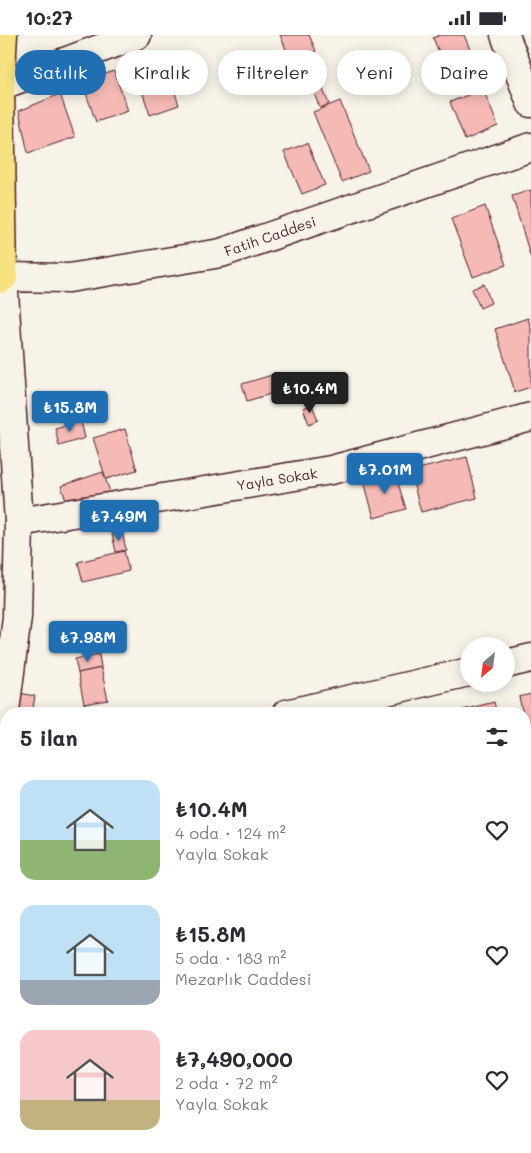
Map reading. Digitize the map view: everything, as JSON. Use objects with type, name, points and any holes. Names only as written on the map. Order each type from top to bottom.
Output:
[{"type":"main road","points":[[2,35],[0,86],[2,278]]},
{"type":"street","points":[[0,86],[137,35]]},
{"type":"street","points":[[505,35],[531,103]]},
{"type":"street","name":"Fatih Caddesi","points":[[2,278],[69,278],[221,253],[531,147]]},
{"type":"street","points":[[2,278],[19,522],[17,617],[5,707]]},
{"type":"street","name":"Yayla Sokak","points":[[19,522],[332,470],[531,417]]},
{"type":"street","points":[[515,661],[531,658]]},
{"type":"street","points":[[316,707],[460,674]]},
{"type":"building","points":[[280,35],[309,35],[316,50],[286,50]]},
{"type":"building","points":[[440,35],[464,35],[470,50],[438,50],[433,38]]},
{"type":"building","points":[[114,71],[116,77],[116,95],[122,95],[128,111],[96,122],[87,95],[106,95],[106,74]]},
{"type":"building","points":[[60,95],[75,137],[28,153],[19,111]]},
{"type":"building","points":[[143,95],[176,95],[179,105],[150,115]]},
{"type":"building","points":[[315,95],[325,95],[329,104],[320,108]]},
{"type":"building","points":[[468,95],[485,95],[498,126],[465,140],[450,102]]},
{"type":"building","points":[[340,101],[369,171],[342,182],[313,112]]},
{"type":"building","points":[[307,143],[325,185],[302,194],[284,152]]},
{"type":"building","points":[[531,190],[531,258],[512,196]]},
{"type":"building","points":[[485,206],[506,265],[473,277],[451,219]]},
{"type":"building","points":[[484,284],[491,303],[480,308],[472,289]]},
{"type":"building","points":[[528,318],[531,329],[531,387],[515,392],[495,329]]},
{"type":"building","points":[[272,375],[277,392],[247,401],[242,384]]},
{"type":"building","points":[[312,405],[318,420],[309,424],[303,408]]},
{"type":"building","points":[[81,421],[85,438],[59,446],[55,428]]},
{"type":"building","points":[[125,429],[137,470],[106,479],[93,438]]},
{"type":"building","points":[[467,457],[477,498],[421,512],[410,471]]},
{"type":"building","points":[[103,472],[110,492],[68,506],[61,486]]},
{"type":"building","points":[[395,473],[406,509],[374,518],[364,481]]},
{"type":"building","points":[[122,531],[126,550],[116,552],[112,534]]},
{"type":"building","points":[[124,551],[129,571],[83,582],[78,562]]},
{"type":"building","points":[[99,654],[101,668],[78,673],[75,659]]},
{"type":"building","points":[[101,668],[108,700],[84,704],[78,673]]},
{"type":"building","points":[[19,693],[35,696],[33,707],[17,707]]},
{"type":"building","points":[[531,694],[531,707],[521,707],[519,697]]},
{"type":"building","points":[[494,702],[495,707],[474,707]]}]
